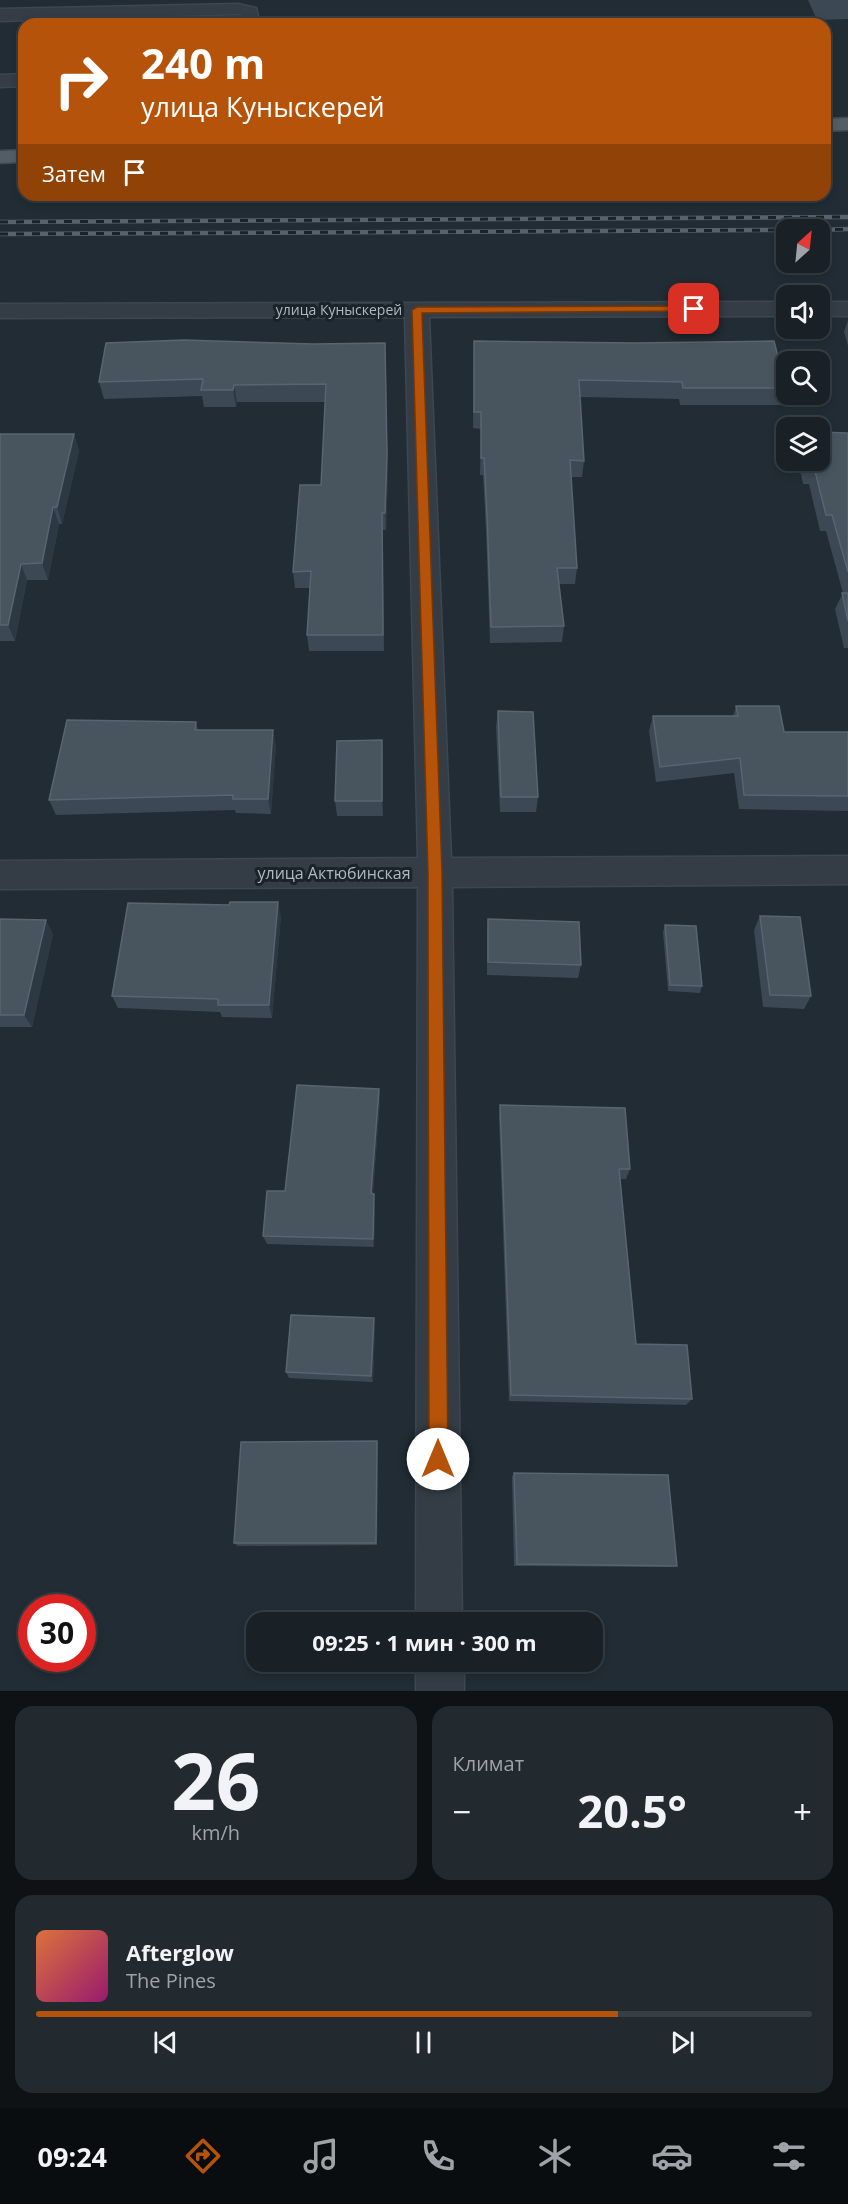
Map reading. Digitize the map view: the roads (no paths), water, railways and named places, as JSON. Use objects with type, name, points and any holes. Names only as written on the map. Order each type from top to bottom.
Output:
[{"type":"main road","points":[[831,125],[848,124]]},
{"type":"main road","points":[[0,157],[18,156]]},
{"type":"street","points":[[0,15],[238,9],[250,12],[250,18]]},
{"type":"street","points":[[0,81],[18,80]]},
{"type":"street","name":"улица Куныскерей","points":[[0,311],[776,309]]},
{"type":"street","points":[[830,309],[848,309]]},
{"type":"street","points":[[417,310],[435,872],[439,1612]]},
{"type":"street","name":"улица Актюбинская","points":[[0,875],[848,870]]},
{"type":"street","points":[[440,1672],[440,1691]]},
{"type":"railway","points":[[0,222],[848,217]]},
{"type":"railway","points":[[830,230],[848,229]]},
{"type":"railway","points":[[0,234],[776,230]]}]
